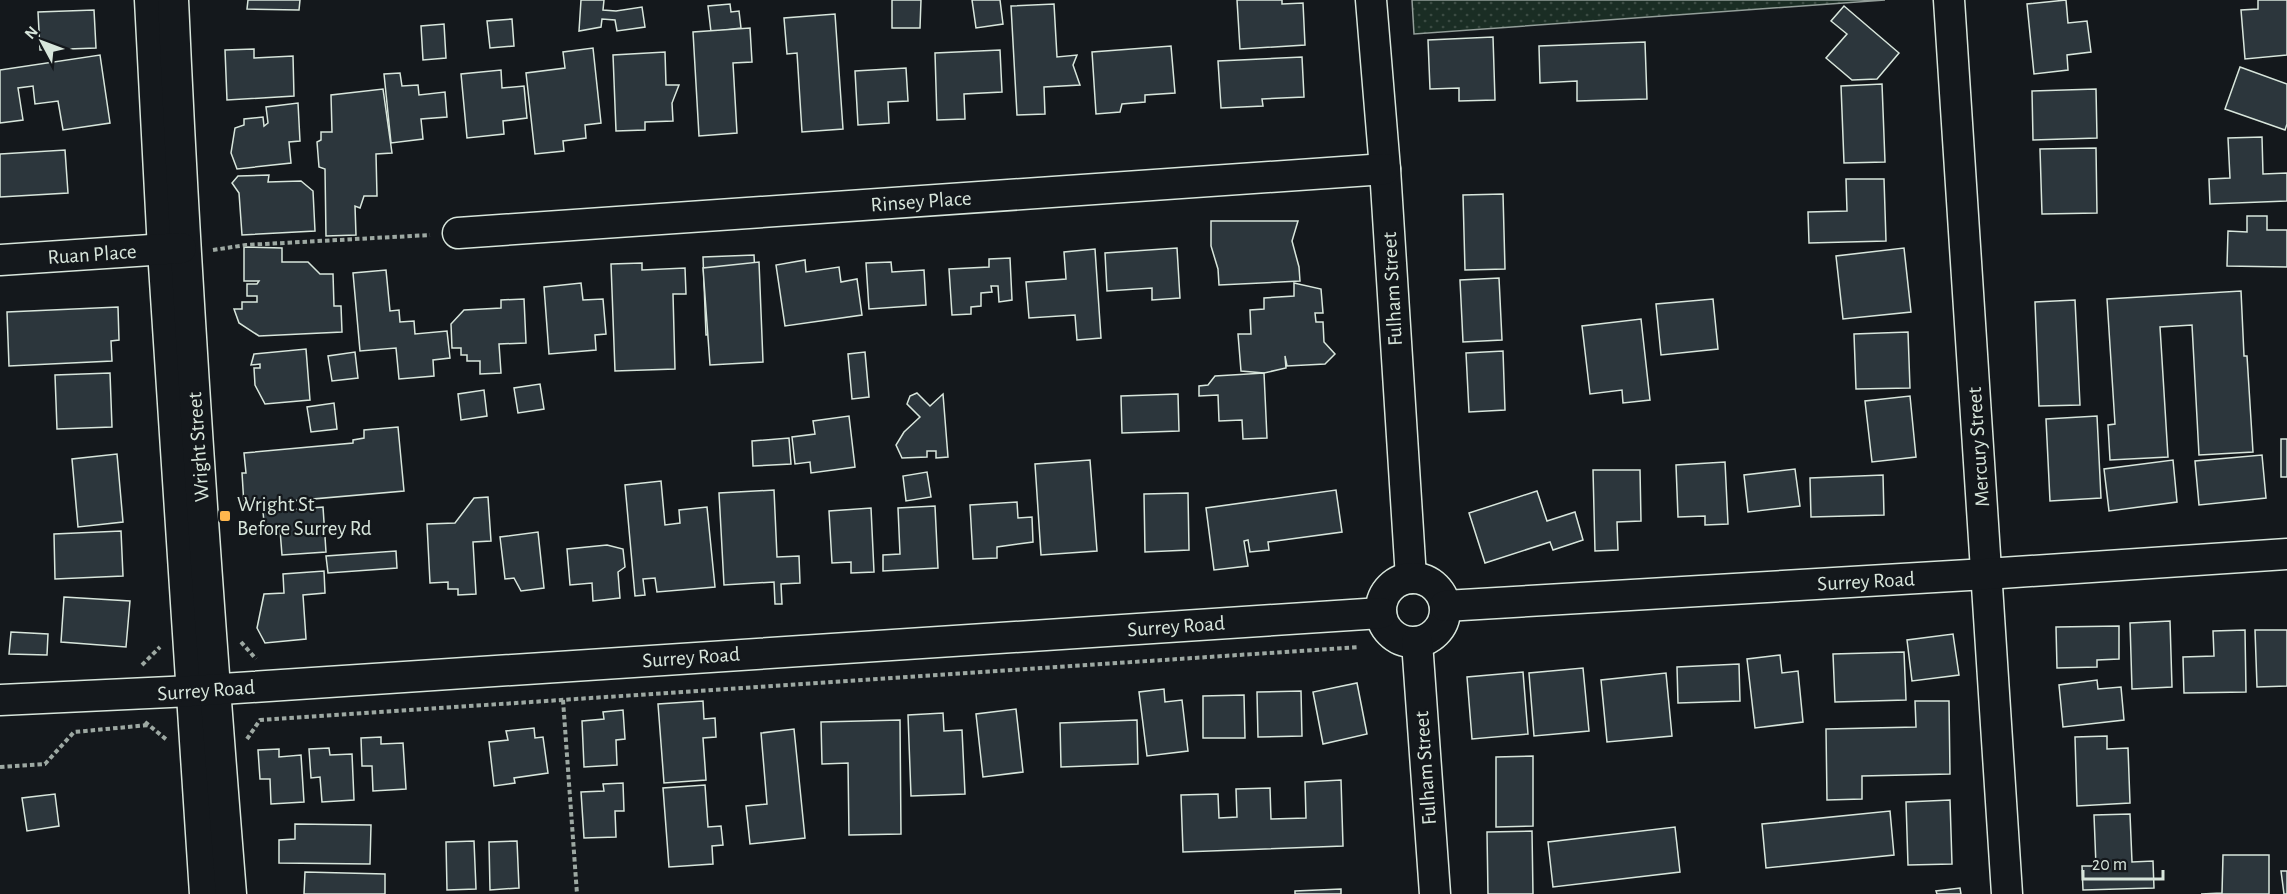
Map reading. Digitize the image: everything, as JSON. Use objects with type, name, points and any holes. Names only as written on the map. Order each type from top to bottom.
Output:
[{"type":"street","name":"Wright Street","points":[[150,0],[177,251]]},
{"type":"street","name":"Wright Street","points":[[173,0],[177,251],[203,690],[207,744],[231,894]]},
{"type":"street","name":"Fulham Street","points":[[1371,0],[1385,169],[1411,578]]},
{"type":"street","name":"Mercury Street","points":[[1949,0],[2007,894]]},
{"type":"street","name":"Rinsey Place","points":[[458,233],[1385,169]]},
{"type":"street","name":"Ruan Place","points":[[0,260],[177,251]]},
{"type":"street","name":"Surrey Road","points":[[1445,606],[2287,554]]},
{"type":"street","points":[[1411,578],[1434,585],[1441,594],[1445,606],[1445,616],[1436,633],[1417,642],[1398,638],[1384,623],[1381,613],[1384,597],[1389,590],[1395,584],[1411,578]]},
{"type":"street","name":"Surrey Road","points":[[0,700],[203,690],[1381,613]]},
{"type":"street","name":"Fulham Street","points":[[1417,642],[1435,894]]},
{"type":"street","name":"Wright Street","points":[[205,894],[207,744]]},
{"type":"path","points":[[177,251],[246,244],[458,233]]},
{"type":"path","points":[[148,659],[167,640]]},
{"type":"path","points":[[0,767],[45,764],[74,732],[150,725],[173,745],[244,742],[260,720],[1359,647]]},
{"type":"path","points":[[560,666],[577,894]]},
{"type":"green space","points":[[1412,0],[1885,0],[1414,34]]},
{"type":"building","points":[[248,0],[300,0],[299,10],[247,9]]},
{"type":"building","points":[[581,0],[604,0],[603,10],[616,11],[642,7],[645,27],[617,31],[615,20],[602,19],[601,27],[579,31]]},
{"type":"building","points":[[892,0],[921,0],[920,28],[892,28]]},
{"type":"building","points":[[972,0],[1000,0],[1003,24],[976,28]]},
{"type":"building","points":[[1237,0],[1282,0],[1282,4],[1303,3],[1305,45],[1240,49]]},
{"type":"building","points":[[2066,0],[2068,23],[2087,21],[2091,52],[2067,55],[2068,70],[2034,74],[2027,4]]},
{"type":"building","points":[[2258,0],[2287,0],[2287,55],[2245,59],[2241,10],[2258,9]]},
{"type":"building","points":[[730,4],[731,12],[739,11],[741,28],[711,32],[708,6]]},
{"type":"building","points":[[1054,4],[1057,57],[1077,55],[1073,65],[1080,85],[1044,87],[1045,114],[1017,115],[1011,6]]},
{"type":"building","points":[[1844,6],[1899,53],[1877,79],[1852,80],[1826,58],[1847,34],[1831,21]]},
{"type":"building","points":[[94,10],[96,48],[40,50],[38,12]]},
{"type":"building","points":[[835,14],[843,129],[802,132],[797,53],[787,54],[784,18]]},
{"type":"building","points":[[512,19],[514,46],[490,48],[487,21]]},
{"type":"building","points":[[444,24],[446,58],[423,60],[421,26]]},
{"type":"building","points":[[750,28],[752,62],[733,63],[737,133],[699,136],[693,32]]},
{"type":"building","points":[[1493,37],[1495,100],[1459,101],[1459,88],[1430,89],[1428,40]]},
{"type":"building","points":[[1645,42],[1647,99],[1577,101],[1577,81],[1540,83],[1539,46]]},
{"type":"building","points":[[1171,46],[1175,93],[1145,95],[1145,102],[1122,104],[1120,112],[1096,114],[1092,52]]},
{"type":"building","points":[[593,48],[601,123],[585,125],[586,138],[563,141],[564,151],[535,154],[526,73],[565,68],[563,52]]},
{"type":"building","points":[[254,49],[254,58],[293,56],[294,96],[227,100],[225,50]]},
{"type":"building","points":[[1000,50],[1002,92],[964,94],[965,119],[937,120],[935,53]]},
{"type":"building","points":[[665,52],[666,85],[679,85],[672,103],[673,121],[645,122],[645,130],[616,131],[613,55]]},
{"type":"building","points":[[100,55],[110,123],[63,130],[58,101],[35,104],[33,86],[18,88],[23,120],[0,123],[0,70]]},
{"type":"building","points":[[1302,57],[1304,97],[1262,99],[1263,106],[1221,108],[1218,61]]},
{"type":"building","points":[[2240,67],[2287,84],[2285,130],[2225,109]]},
{"type":"building","points":[[906,68],[908,101],[888,102],[889,123],[858,125],[855,71]]},
{"type":"building","points":[[501,70],[502,88],[524,86],[527,118],[503,121],[504,134],[467,138],[461,74]]},
{"type":"building","points":[[400,73],[402,86],[418,85],[419,95],[445,92],[447,117],[421,119],[423,139],[391,143],[384,74]]},
{"type":"building","points":[[1882,84],[1885,162],[1844,163],[1841,86]]},
{"type":"building","points":[[383,89],[392,153],[376,154],[377,196],[364,196],[360,208],[355,206],[356,235],[326,236],[325,169],[319,167],[317,142],[321,140],[321,132],[332,132],[331,95]]},
{"type":"building","points":[[2096,89],[2097,138],[2033,140],[2032,91]]},
{"type":"building","points":[[298,103],[300,141],[289,142],[291,163],[237,169],[231,153],[235,128],[244,125],[244,119],[263,117],[264,126],[268,123],[266,107]]},
{"type":"building","points":[[2262,137],[2263,174],[2287,173],[2287,201],[2210,204],[2209,179],[2230,178],[2228,138]]},
{"type":"building","points":[[2096,148],[2097,213],[2042,214],[2040,149]]},
{"type":"building","points":[[65,150],[68,193],[0,197],[0,154]]},
{"type":"building","points":[[269,175],[268,182],[301,181],[313,191],[315,231],[242,235],[239,193],[232,183],[238,176]]},
{"type":"building","points":[[1846,179],[1884,179],[1886,241],[1809,243],[1808,212],[1847,211]]},
{"type":"building","points":[[1503,194],[1505,269],[1465,270],[1463,195]]},
{"type":"building","points":[[2247,216],[2267,216],[2267,230],[2287,230],[2287,267],[2227,266],[2228,231],[2247,232]]},
{"type":"building","points":[[1211,221],[1298,221],[1292,241],[1300,281],[1219,285],[1218,269],[1211,246]]},
{"type":"building","points":[[244,247],[282,248],[282,262],[308,262],[320,274],[333,274],[334,306],[341,306],[342,332],[259,336],[239,323],[234,309],[242,309],[242,302],[257,302],[257,296],[247,296],[247,284],[257,284],[259,281],[244,281]]},
{"type":"building","points":[[1177,248],[1180,298],[1152,300],[1152,288],[1107,291],[1105,253]]},
{"type":"building","points":[[1904,248],[1911,312],[1843,319],[1836,256]]},
{"type":"building","points":[[1095,249],[1101,338],[1077,340],[1075,315],[1029,318],[1026,282],[1066,279],[1064,252]]},
{"type":"building","points":[[754,255],[758,332],[706,335],[703,257]]},
{"type":"building","points":[[1010,258],[1012,300],[999,302],[998,286],[991,286],[992,292],[981,293],[981,306],[971,307],[971,314],[952,315],[949,269],[989,267],[989,259]]},
{"type":"building","points":[[805,260],[806,272],[839,267],[841,282],[857,279],[862,315],[785,326],[776,265]]},
{"type":"building","points":[[759,262],[763,362],[710,365],[703,268]]},
{"type":"building","points":[[891,262],[892,272],[924,270],[926,305],[869,309],[866,263]]},
{"type":"building","points":[[642,263],[642,270],[685,268],[686,294],[673,294],[675,369],[615,371],[611,264]]},
{"type":"building","points":[[386,270],[390,311],[399,310],[400,322],[414,321],[415,334],[447,331],[450,358],[433,360],[434,376],[399,379],[396,348],[360,351],[353,273]]},
{"type":"building","points":[[1499,278],[1502,340],[1463,342],[1460,280]]},
{"type":"building","points":[[581,283],[583,300],[603,299],[606,334],[595,335],[596,350],[549,354],[544,287]]},
{"type":"building","points":[[1294,283],[1321,289],[1323,313],[1315,313],[1316,322],[1323,322],[1324,342],[1335,354],[1325,364],[1287,366],[1285,356],[1286,368],[1264,373],[1241,371],[1238,334],[1251,334],[1250,310],[1264,309],[1264,298],[1294,296]]},
{"type":"building","points":[[2241,291],[2244,356],[2247,356],[2253,452],[2199,455],[2192,325],[2160,327],[2168,457],[2110,460],[2108,425],[2115,424],[2107,299]]},
{"type":"building","points":[[524,299],[526,343],[499,344],[501,373],[480,374],[480,361],[467,361],[467,355],[461,355],[461,348],[452,348],[451,324],[464,310],[501,308],[501,300]]},
{"type":"building","points":[[1713,299],[1718,349],[1661,355],[1656,304]]},
{"type":"building","points":[[2075,300],[2080,405],[2039,406],[2035,302]]},
{"type":"building","points":[[118,307],[119,340],[111,341],[112,361],[9,366],[7,312]]},
{"type":"building","points":[[1641,319],[1650,400],[1623,403],[1622,390],[1590,394],[1582,326]]},
{"type":"building","points":[[1908,332],[1910,388],[1856,389],[1854,334]]},
{"type":"building","points":[[306,349],[310,400],[265,404],[255,385],[254,368],[260,368],[260,364],[251,365],[254,354]]},
{"type":"building","points":[[1503,351],[1505,410],[1469,412],[1466,353]]},
{"type":"building","points":[[355,352],[358,378],[332,381],[328,356]]},
{"type":"building","points":[[865,352],[869,397],[852,399],[848,354]]},
{"type":"building","points":[[110,373],[112,427],[57,429],[55,375]]},
{"type":"building","points":[[1264,373],[1267,438],[1243,439],[1242,420],[1219,421],[1218,395],[1199,396],[1199,386],[1208,385],[1215,376]]},
{"type":"building","points":[[540,384],[544,409],[518,413],[514,388]]},
{"type":"building","points":[[484,390],[487,416],[461,420],[458,394]]},
{"type":"building","points":[[917,393],[930,406],[943,394],[948,457],[936,458],[936,451],[927,451],[927,457],[902,458],[896,445],[904,432],[920,417],[907,404],[910,396]]},
{"type":"building","points":[[1178,394],[1179,431],[1122,433],[1121,396]]},
{"type":"building","points":[[1910,396],[1916,457],[1872,462],[1865,401]]},
{"type":"building","points":[[334,403],[337,429],[311,432],[307,407]]},
{"type":"building","points":[[849,416],[855,467],[811,473],[810,462],[795,464],[792,437],[815,434],[813,421]]},
{"type":"building","points":[[2097,416],[2101,498],[2050,501],[2046,419]]},
{"type":"building","points":[[398,427],[404,491],[244,505],[242,473],[246,473],[244,453],[353,443],[353,440],[364,438],[364,430]]},
{"type":"building","points":[[789,438],[791,464],[753,466],[752,441]]},
{"type":"building","points":[[2281,439],[2287,439],[2287,477],[2281,477]]},
{"type":"building","points":[[117,454],[123,522],[78,527],[72,459]]},
{"type":"building","points":[[2262,455],[2266,498],[2199,505],[2195,461]]},
{"type":"building","points":[[1090,460],[1097,551],[1041,555],[1035,464]]},
{"type":"building","points":[[2173,460],[2177,502],[2109,511],[2104,469]]},
{"type":"building","points":[[1725,462],[1728,524],[1705,525],[1705,516],[1678,517],[1676,465]]},
{"type":"building","points":[[1795,469],[1800,506],[1748,512],[1744,475]]},
{"type":"building","points":[[1593,470],[1640,470],[1641,521],[1617,522],[1618,550],[1595,551]]},
{"type":"building","points":[[927,472],[931,497],[906,501],[903,476]]},
{"type":"building","points":[[1883,475],[1884,515],[1811,517],[1810,478]]},
{"type":"building","points":[[661,481],[665,525],[680,523],[679,510],[707,507],[715,587],[657,592],[655,578],[643,579],[645,595],[635,596],[625,485]]},
{"type":"building","points":[[774,490],[777,557],[799,556],[800,583],[781,584],[782,604],[775,604],[774,582],[724,585],[719,493]]},
{"type":"building","points":[[1336,490],[1342,532],[1268,542],[1269,550],[1250,552],[1248,540],[1244,541],[1248,566],[1214,570],[1206,508]]},
{"type":"building","points":[[1537,491],[1547,521],[1575,512],[1583,540],[1553,550],[1550,542],[1485,563],[1469,513]]},
{"type":"building","points":[[1188,493],[1189,550],[1145,552],[1144,494]]},
{"type":"building","points":[[488,497],[491,541],[473,542],[476,594],[458,595],[458,589],[448,589],[448,582],[430,583],[427,524],[455,523],[474,498]]},
{"type":"building","points":[[1017,502],[1018,518],[1032,517],[1033,542],[997,547],[997,558],[973,559],[970,505]]},
{"type":"building","points":[[935,506],[938,568],[883,571],[883,555],[900,554],[898,508]]},
{"type":"building","points":[[323,507],[326,552],[282,555],[280,530],[265,532],[263,512]]},
{"type":"building","points":[[871,508],[874,572],[851,573],[851,562],[832,563],[829,511]]},
{"type":"building","points":[[121,531],[123,576],[55,579],[54,534]]},
{"type":"building","points":[[538,532],[544,588],[521,591],[514,578],[505,579],[500,537]]},
{"type":"building","points":[[607,545],[623,549],[625,567],[618,572],[620,598],[593,601],[592,583],[570,585],[567,549]]},
{"type":"building","points":[[396,551],[397,568],[328,573],[326,556]]},
{"type":"building","points":[[324,571],[325,593],[303,595],[306,639],[265,643],[257,628],[264,594],[284,593],[283,574]]},
{"type":"building","points":[[64,597],[130,601],[126,647],[61,642]]},
{"type":"building","points":[[2170,621],[2172,687],[2132,689],[2130,623]]},
{"type":"building","points":[[2119,626],[2119,659],[2097,660],[2097,667],[2057,668],[2056,627]]},
{"type":"building","points":[[2245,630],[2246,692],[2184,693],[2183,657],[2214,656],[2213,631]]},
{"type":"building","points":[[2255,630],[2287,630],[2287,686],[2257,687]]},
{"type":"building","points":[[11,632],[48,634],[47,655],[9,654]]},
{"type":"building","points":[[1953,634],[1959,675],[1912,681],[1907,640]]},
{"type":"building","points":[[1904,652],[1906,700],[1835,702],[1833,654]]},
{"type":"building","points":[[1780,655],[1782,673],[1798,671],[1803,722],[1755,728],[1747,659]]},
{"type":"building","points":[[1739,664],[1740,701],[1678,703],[1677,667]]},
{"type":"building","points":[[1583,668],[1589,731],[1534,736],[1529,673]]},
{"type":"building","points":[[1523,672],[1528,734],[1472,739],[1467,677]]},
{"type":"building","points":[[1666,673],[1672,736],[1607,742],[1601,680]]},
{"type":"building","points":[[2097,680],[2098,689],[2121,687],[2124,720],[2063,727],[2059,685]]},
{"type":"building","points":[[1357,683],[1367,734],[1323,744],[1313,692]]},
{"type":"building","points":[[1164,689],[1165,702],[1182,700],[1188,751],[1147,756],[1139,692]]},
{"type":"building","points":[[1301,691],[1302,736],[1258,737],[1257,692]]},
{"type":"building","points":[[1244,695],[1245,738],[1203,738],[1203,696]]},
{"type":"building","points":[[703,701],[704,719],[715,718],[716,737],[703,738],[706,780],[664,783],[658,704]]},
{"type":"building","points":[[1915,701],[1949,701],[1950,774],[1862,776],[1862,799],[1827,800],[1826,729],[1916,727]]},
{"type":"building","points":[[1016,709],[1023,772],[983,777],[976,714]]},
{"type":"building","points":[[623,710],[625,739],[616,740],[617,765],[584,767],[582,721],[604,719],[603,712]]},
{"type":"building","points":[[943,713],[944,731],[962,730],[965,794],[911,796],[908,715]]},
{"type":"building","points":[[900,720],[901,834],[849,835],[848,763],[822,764],[821,722]]},
{"type":"building","points":[[1137,720],[1138,764],[1061,767],[1060,723]]},
{"type":"building","points":[[534,728],[535,738],[543,737],[548,773],[514,778],[515,783],[494,786],[489,742],[508,740],[506,731]]},
{"type":"building","points":[[794,729],[805,838],[750,844],[746,806],[767,804],[761,733]]},
{"type":"building","points":[[2107,736],[2107,749],[2128,748],[2130,803],[2077,806],[2075,737]]},
{"type":"building","points":[[381,737],[381,744],[403,743],[406,789],[373,791],[372,766],[362,766],[361,738]]},
{"type":"building","points":[[329,748],[330,755],[352,754],[354,800],[322,802],[320,777],[311,778],[309,749]]},
{"type":"building","points":[[279,749],[279,757],[301,755],[304,802],[271,804],[270,779],[260,779],[258,750]]},
{"type":"building","points":[[1533,756],[1533,826],[1496,827],[1496,757]]},
{"type":"building","points":[[1341,780],[1343,846],[1183,852],[1181,795],[1218,794],[1219,818],[1237,817],[1236,789],[1270,788],[1271,819],[1306,818],[1305,782]]},
{"type":"building","points":[[623,783],[624,811],[615,811],[616,837],[584,838],[581,792],[604,791],[603,784]]},
{"type":"building","points":[[705,785],[708,827],[721,826],[723,845],[712,846],[713,864],[669,867],[663,788]]},
{"type":"building","points":[[55,794],[59,826],[27,831],[22,798]]},
{"type":"building","points":[[1950,800],[1952,864],[1908,865],[1906,802]]},
{"type":"building","points":[[1890,811],[1894,855],[1766,868],[1762,824]]},
{"type":"building","points":[[2130,814],[2132,862],[2153,861],[2154,888],[2083,890],[2082,866],[2096,866],[2094,815]]},
{"type":"building","points":[[295,824],[371,825],[370,864],[279,863],[279,840],[295,839]]},
{"type":"building","points":[[1675,827],[1680,872],[1553,887],[1548,842]]},
{"type":"building","points":[[1532,831],[1533,894],[1488,894],[1487,832]]},
{"type":"building","points":[[474,841],[476,889],[447,890],[446,842]]},
{"type":"building","points":[[517,841],[519,888],[490,890],[489,842]]},
{"type":"building","points":[[2223,855],[2269,855],[2269,894],[2201,894],[2222,893]]},
{"type":"building","points":[[2281,871],[2287,871],[2287,894],[2284,894]]},
{"type":"building","points":[[305,872],[385,874],[385,894],[304,894]]},
{"type":"building","points":[[1960,888],[1961,894],[1937,894],[1936,891]]},
{"type":"building","points":[[1341,889],[1341,894],[1295,894],[1295,891]]},
{"type":"place","name":"Wright St Before Surrey Rd","points":[[225,516]]}]
